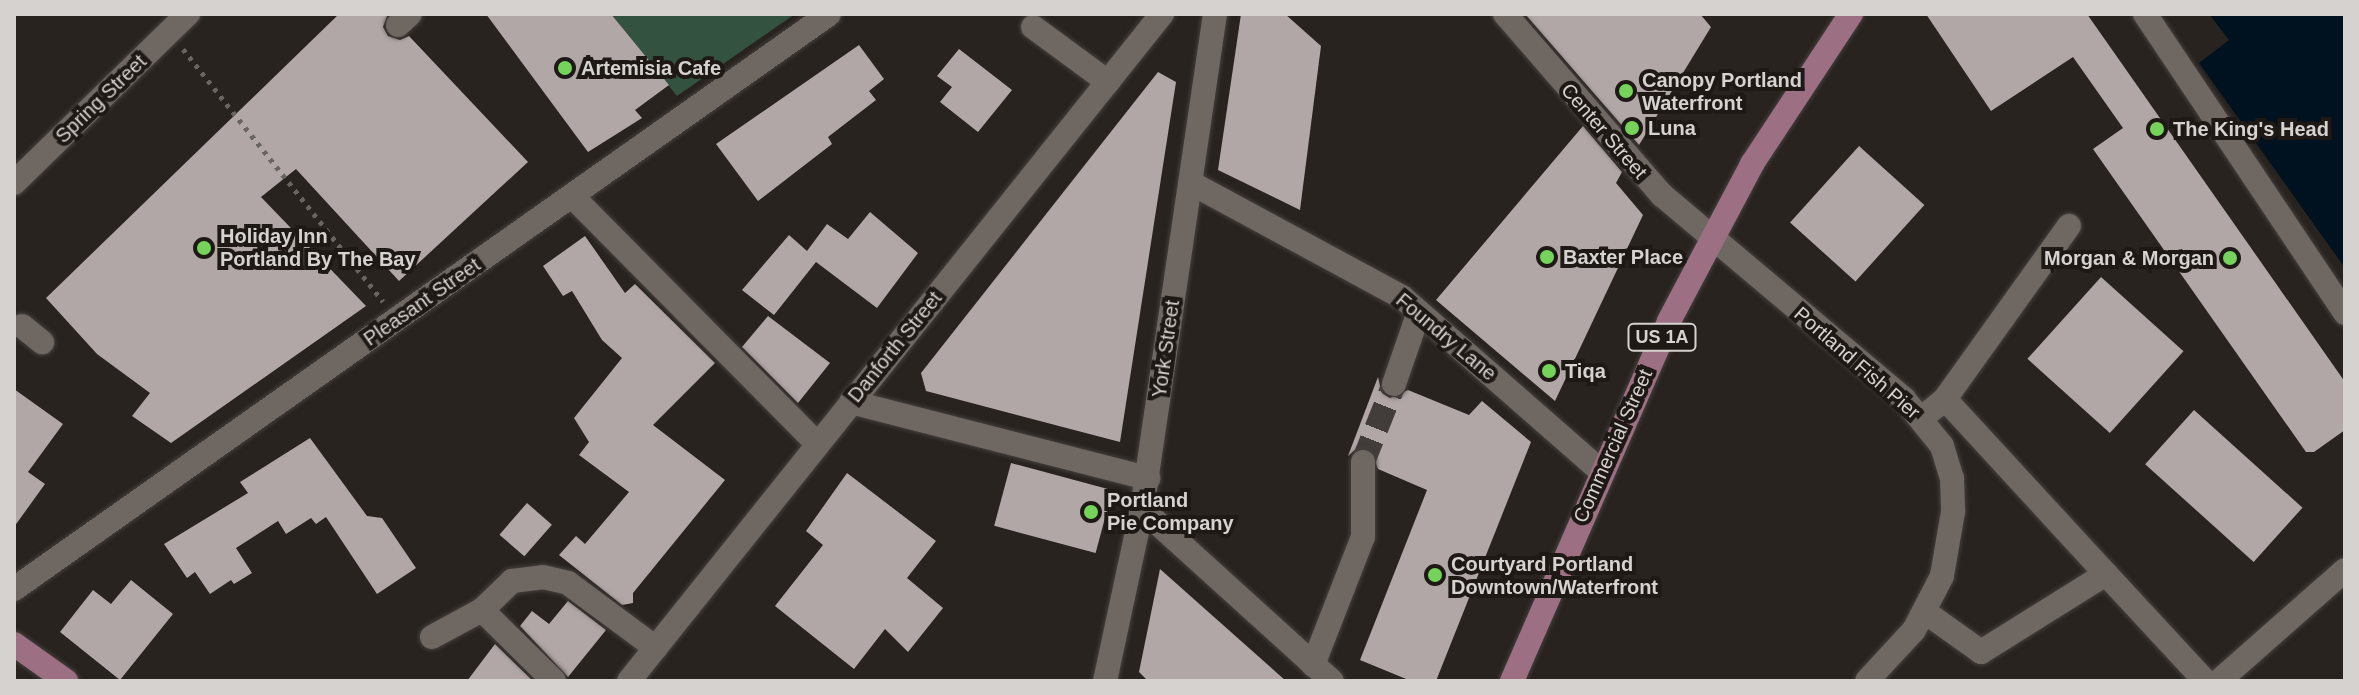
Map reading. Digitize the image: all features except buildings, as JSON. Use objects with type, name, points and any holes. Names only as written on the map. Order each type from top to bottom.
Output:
[{"type":"main road","name":"Commercial Street","points":[[1512,681],[1601,471],[1711,240],[1800,86],[1851,14]]},
{"type":"main road","points":[[14,644],[66,681]]},
{"type":"street","name":"Spring Street","points":[[14,183],[164,23],[188,14]]},
{"type":"street","name":"Pleasant Street","points":[[14,589],[829,14]]},
{"type":"street","name":"York Street","points":[[1105,681],[1148,478],[1215,14]]},
{"type":"street","name":"Center Street","points":[[1505,14],[1649,182],[1711,240]]},
{"type":"street","points":[[2145,14],[2345,313]]},
{"type":"street","name":"Danforth Street","points":[[629,681],[1108,82],[1149,19]]},
{"type":"street","points":[[1033,27],[1108,82]]},
{"type":"street","name":"Foundry Lane","points":[[1191,183],[1402,297],[1601,471]]},
{"type":"street","points":[[572,196],[817,444]]},
{"type":"street","points":[[1923,417],[1945,399],[2069,226]]},
{"type":"street","name":"Portland Fish Pier","points":[[1711,240],[1923,417],[1942,446],[1952,478],[1953,512],[1942,576],[1925,612],[1867,681]]},
{"type":"street","points":[[1394,384],[1419,312]]},
{"type":"street","points":[[22,326],[42,342]]},
{"type":"street","points":[[1945,399],[2205,681]]},
{"type":"street","points":[[851,402],[1148,478]]},
{"type":"street","points":[[1313,665],[1363,537],[1363,462]]},
{"type":"street","points":[[1142,509],[1332,681]]},
{"type":"street","points":[[2219,681],[2345,570]]},
{"type":"street","points":[[1925,612],[1981,652],[2106,574]]},
{"type":"street","points":[[432,637],[482,610],[512,581],[556,580],[568,583],[656,648]]},
{"type":"street","points":[[482,610],[554,681]]},
{"type":"path","points":[[164,23],[397,319]]},
{"type":"green space","points":[[611,14],[795,14],[677,96]]},
{"type":"water","points":[[2209,14],[2345,14],[2345,268],[2199,63],[2229,40]]},
{"type":"tunnel","points":[[1363,462],[1394,384]]},
{"type":"place","name":"Artemisia Cafe","points":[[565,68]]},
{"type":"place","name":"Canopy Portland Waterfront","points":[[1626,91]]},
{"type":"place","name":"Luna","points":[[1632,128]]},
{"type":"place","name":"The King's Head","points":[[2157,129]]},
{"type":"place","name":"Holiday Inn Portland By The Bay","points":[[204,248]]},
{"type":"place","name":"Baxter Place","points":[[1547,257]]},
{"type":"place","name":"Morgan & Morgan","points":[[2230,258]]},
{"type":"place","name":"Tiqa","points":[[1549,371]]},
{"type":"place","name":"Portland Pie Company","points":[[1091,512]]},
{"type":"place","name":"Courtyard Portland Downtown/Waterfront","points":[[1435,575]]}]
